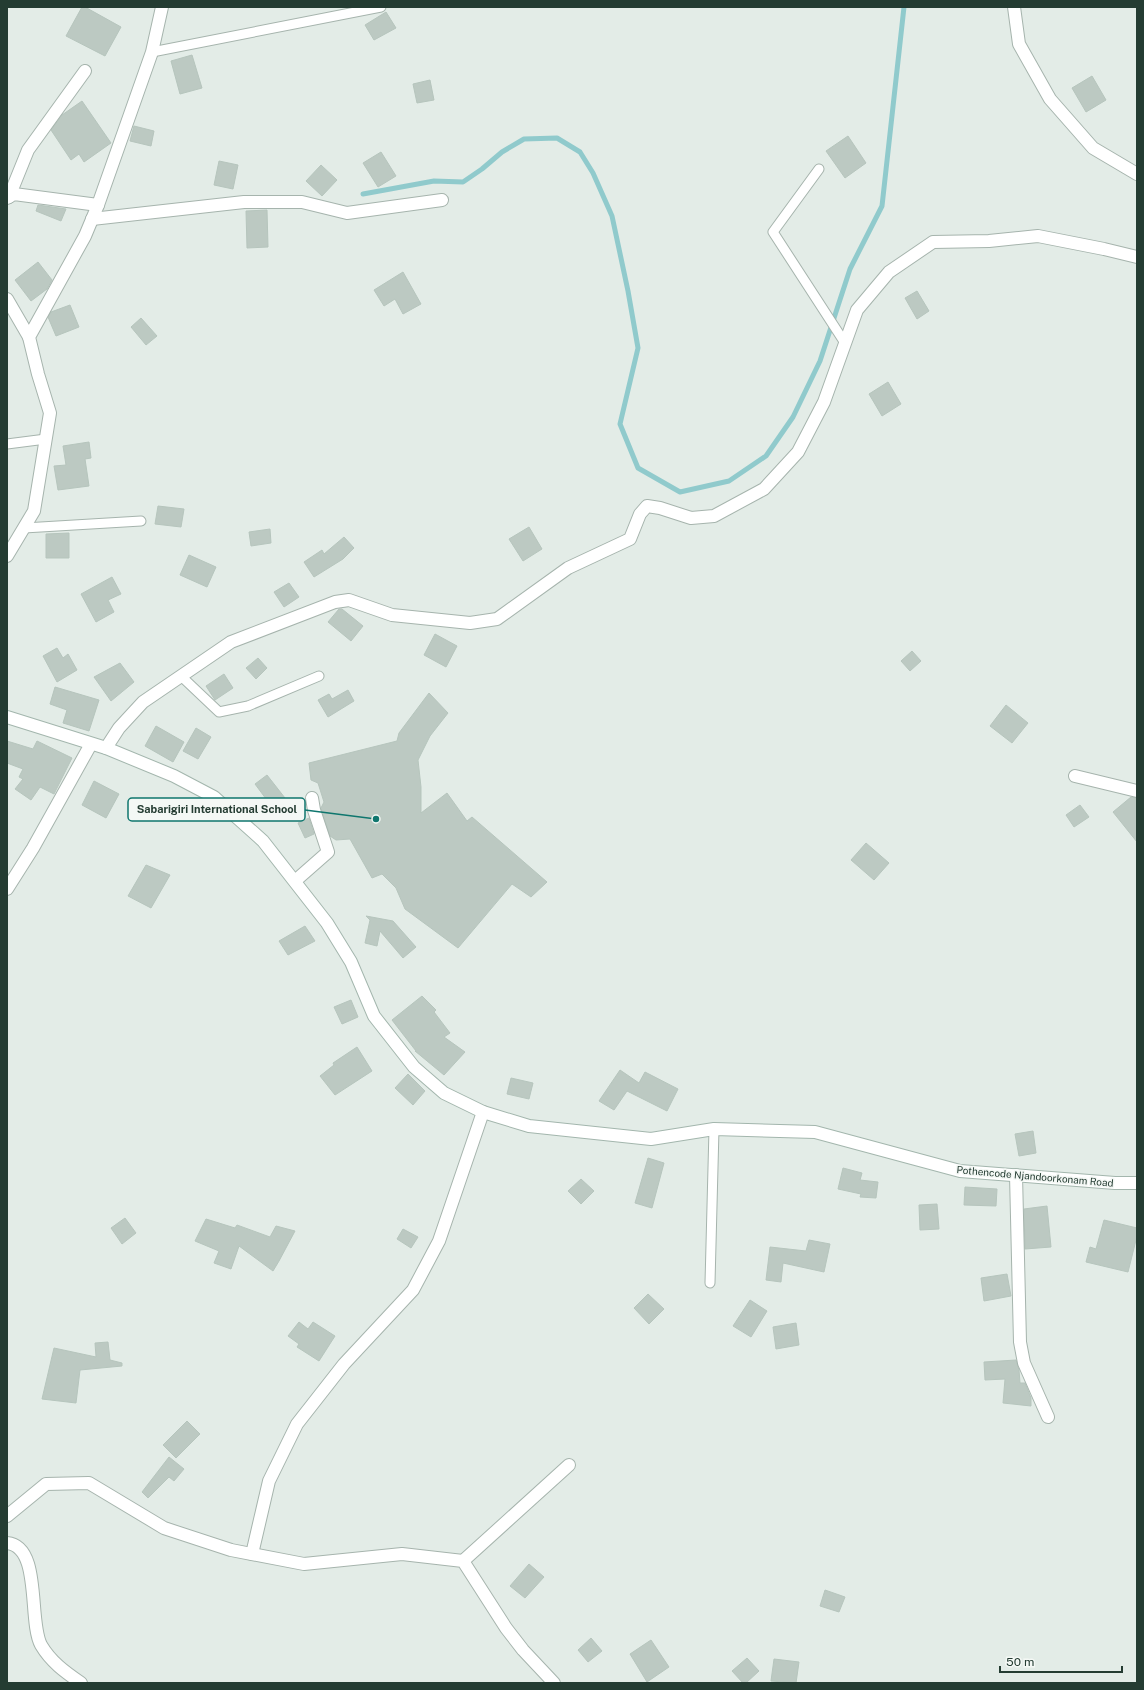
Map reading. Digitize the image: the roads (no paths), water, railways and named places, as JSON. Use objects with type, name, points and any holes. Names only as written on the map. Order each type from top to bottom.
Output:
[{"type":"street","points":[[29,337],[85,236],[98,205],[152,52],[162,7]]},
{"type":"street","points":[[1014,7],[1019,44],[1050,99],[1093,148],[1137,174]]},
{"type":"street","points":[[8,197],[28,150],[85,71]]},
{"type":"street","points":[[8,197],[14,194],[98,205]]},
{"type":"street","points":[[92,219],[244,202],[302,202],[347,213],[442,200]]},
{"type":"street","points":[[106,748],[119,728],[143,702],[231,642],[335,602],[349,600],[392,615],[470,623],[497,620],[568,568],[630,539],[640,514],[647,506],[660,508],[691,518],[714,516],[764,489],[798,452],[824,402],[857,310],[889,272],[933,242],[989,241],[1038,236],[1137,257]]},
{"type":"street","points":[[7,300],[29,337],[50,413],[34,511],[7,556]]},
{"type":"street","name":"Pothencode Njandoorkonam Road","points":[[7,717],[106,748],[174,776],[214,796],[263,841],[327,923],[351,962],[374,1016],[414,1067],[444,1093],[483,1112],[529,1126],[651,1139],[714,1129],[816,1132],[960,1171],[1116,1183],[1137,1183]]},
{"type":"street","points":[[7,889],[37,841],[91,744]]},
{"type":"street","points":[[1075,776],[1137,791]]},
{"type":"street","points":[[295,881],[328,852],[314,810],[312,798]]},
{"type":"street","points":[[252,1554],[269,1481],[297,1424],[344,1364],[413,1290],[439,1242],[483,1112]]},
{"type":"street","points":[[1016,1175],[1020,1342],[1024,1363],[1048,1417]]},
{"type":"street","points":[[7,1516],[46,1484],[89,1483],[164,1528],[231,1550],[304,1564],[402,1554],[463,1561],[569,1465]]},
{"type":"street","points":[[7,1543],[13,1543],[20,1548],[29,1567],[33,1588],[35,1621],[40,1644],[57,1667],[81,1683]]},
{"type":"street","points":[[463,1561],[506,1628],[523,1650],[554,1683]]},
{"type":"lane","points":[[152,52],[381,7]]},
{"type":"lane","points":[[819,169],[773,232],[845,343]]},
{"type":"lane","points":[[7,444],[46,439]]},
{"type":"lane","points":[[24,528],[141,521]]},
{"type":"lane","points":[[181,676],[220,712],[248,706],[319,676]]},
{"type":"lane","points":[[710,1283],[714,1129]]},
{"type":"waterway","points":[[363,194],[434,181],[463,182],[482,169],[502,152],[524,139],[557,138],[580,152],[593,173],[612,216],[628,291],[638,348],[620,424],[638,468],[680,492],[729,481],[766,456],[793,417],[820,361],[850,269],[882,206],[904,7]]},
{"type":"place","name":"Sabarigiri International School","points":[[376,819]]}]
